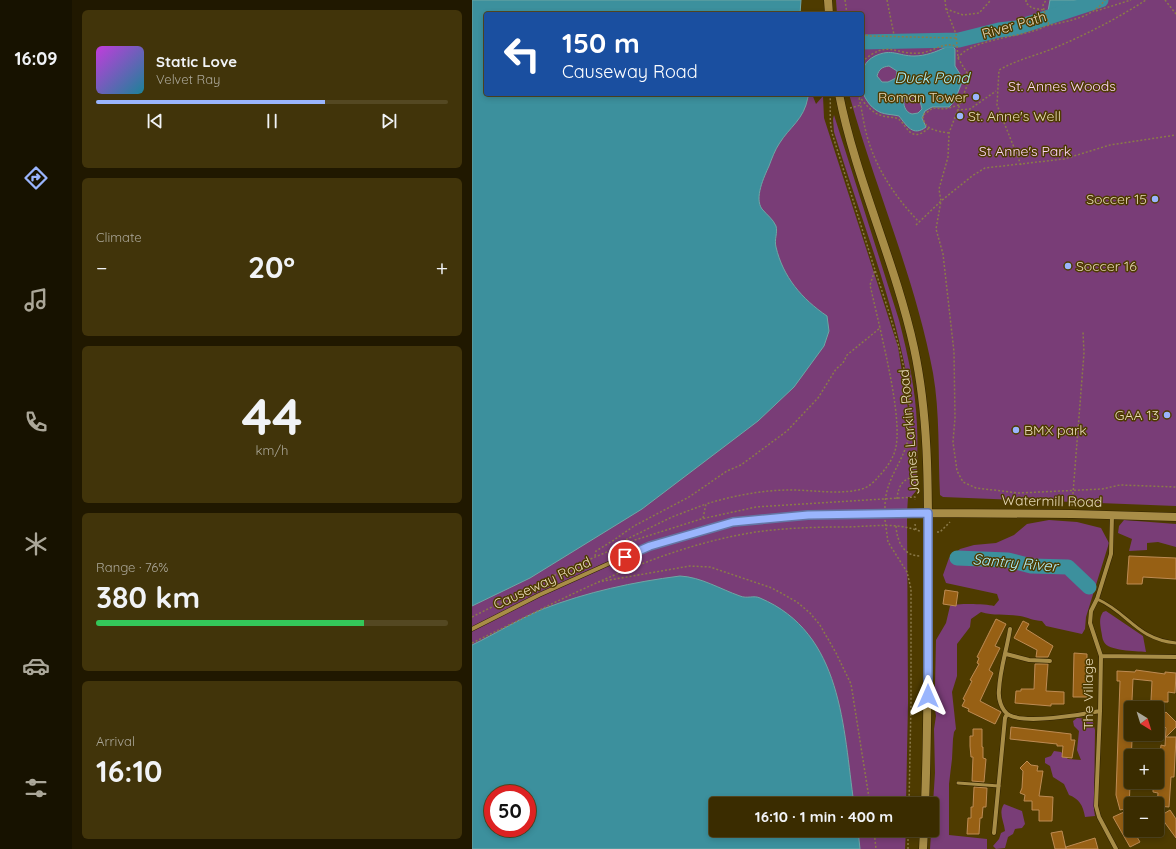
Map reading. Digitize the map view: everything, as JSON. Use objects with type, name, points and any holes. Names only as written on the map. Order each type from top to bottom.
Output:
[{"type":"main road","points":[[828,0],[828,12]]},
{"type":"main road","name":"James Larkin Road","points":[[840,96],[853,149],[886,250],[914,348],[922,401],[928,513],[928,751],[925,797]]},
{"type":"main road","name":"Watermill Road","points":[[928,513],[1072,514],[1176,517]]},
{"type":"main road","points":[[923,849],[924,837]]},
{"type":"street","name":"Causeway Road","points":[[472,629],[539,595],[650,546],[733,522],[808,515],[928,513]]},
{"type":"street","name":"The Village","points":[[1112,515],[1111,554],[1097,599],[1091,611],[1090,623],[1101,656],[1096,806],[1099,817],[1116,849]]},
{"type":"street","points":[[1010,629],[1006,654],[1001,669],[998,691],[1000,701],[1007,714],[1015,717],[1059,718],[1100,711]]},
{"type":"street","points":[[1006,654],[1029,660],[1050,661]]},
{"type":"street","points":[[1101,656],[1176,657]]},
{"type":"street","points":[[994,833],[1005,718],[1007,714]]},
{"type":"lane","points":[[1097,599],[1107,603],[1146,635],[1162,642],[1176,643]]},
{"type":"lane","points":[[958,783],[999,786]]},
{"type":"path","points":[[845,0],[847,12]]},
{"type":"path","points":[[887,0],[894,36]]},
{"type":"path","points":[[945,0],[946,9],[956,38],[958,58],[968,77],[968,83],[948,133],[948,157],[939,189],[941,201],[936,229],[943,254],[954,352],[954,442],[957,471],[963,482],[976,488],[1019,493],[1102,489],[1120,485],[1176,487]]},
{"type":"path","points":[[946,9],[963,15],[979,13],[991,0]]},
{"type":"path","points":[[1026,0],[1026,3],[1032,8],[1044,10]]},
{"type":"path","points":[[1046,0],[1043,5],[1049,25]]},
{"type":"path","name":"River Path","points":[[958,58],[961,53],[992,41],[1033,31],[1049,25],[1058,24],[1093,12],[1100,7],[1105,0]]},
{"type":"path","points":[[1093,12],[1131,0]]},
{"type":"path","points":[[1021,165],[997,105],[999,70],[1015,61],[1057,47],[1112,21],[1146,0]]},
{"type":"path","points":[[1165,0],[1176,14]]},
{"type":"path","points":[[864,34],[870,36],[956,38]]},
{"type":"path","points":[[864,60],[874,53],[885,49],[920,53],[948,44],[956,46],[957,48]]},
{"type":"path","points":[[957,110],[970,109],[997,91]]},
{"type":"path","points":[[830,96],[831,108],[829,117],[832,133],[893,323],[906,386],[910,422],[909,439],[904,453],[886,486],[884,501],[915,498],[915,500]]},
{"type":"path","points":[[859,96],[867,136],[878,164],[889,184],[919,222]]},
{"type":"path","points":[[860,96],[878,115],[898,118],[910,132],[915,134],[929,128]]},
{"type":"path","points":[[948,133],[929,128],[923,120],[923,115],[933,108],[945,109],[960,104]]},
{"type":"path","points":[[853,108],[861,105]]},
{"type":"path","points":[[916,225],[941,201],[985,168],[1064,159],[1110,145],[1176,135]]},
{"type":"path","points":[[625,544],[627,539],[672,517],[706,504],[731,497],[788,490],[837,492],[864,489],[875,481],[886,469],[895,451],[897,436],[894,406],[880,328],[870,285],[875,270]]},
{"type":"path","points":[[595,557],[598,549],[634,526],[689,497],[726,470],[742,465],[787,431],[818,398],[836,369],[843,363],[847,355],[880,328]]},
{"type":"path","points":[[1072,514],[1084,354],[1083,332]]},
{"type":"path","points":[[897,499],[900,486],[904,481],[910,478],[927,476]]},
{"type":"path","points":[[703,518],[706,504]]},
{"type":"path","points":[[885,521],[888,542],[906,572],[911,589],[912,697],[909,797]]},
{"type":"path","points":[[937,532],[940,532],[950,522]]},
{"type":"path","points":[[916,524],[916,530]]},
{"type":"path","points":[[896,526],[897,538],[907,553],[914,556],[928,556]]},
{"type":"path","points":[[472,644],[594,583],[664,557],[729,538],[756,532],[780,529],[896,526],[907,527],[920,531]]},
{"type":"path","points":[[594,583],[690,566],[710,567],[772,588],[797,602],[810,613],[820,625],[851,684],[869,797]]},
{"type":"path","points":[[875,837],[876,849]]},
{"type":"path","points":[[908,837],[908,849]]},
{"type":"green space","points":[[472,0],[801,0],[800,12],[484,12],[484,96],[813,96],[816,104],[823,96],[824,118],[898,347],[909,415],[908,382],[896,328],[882,279],[834,132],[834,115],[899,320],[915,400],[917,442],[916,491],[911,497],[908,497],[907,513],[908,703],[906,797],[709,797],[709,837],[906,837],[905,849],[472,849]]},
{"type":"green space","name":"St Anne's Park","points":[[836,0],[1176,0],[1176,506],[943,497],[940,495],[937,403],[933,373],[925,337],[916,302],[850,96],[864,96],[864,12],[837,12]]},
{"type":"green space","points":[[1049,520],[1077,522],[1101,528],[1109,543],[1086,617],[1085,629],[1082,634],[1046,626],[1042,621],[1015,615],[981,612],[971,619],[970,627],[957,644],[957,676],[952,692],[956,729],[953,739],[949,784],[949,835],[987,839],[987,849],[930,849],[931,837],[939,837],[939,797],[933,797],[935,773],[934,729],[936,716],[933,699],[935,685],[936,640],[946,623],[950,606],[972,604],[994,606],[999,600],[997,594],[946,583],[943,575],[949,558],[960,549],[974,545],[996,543],[1014,535],[1027,524]]},
{"type":"green space","points":[[1124,520],[1176,524],[1176,547],[1158,542],[1147,543],[1147,550],[1129,551],[1132,539],[1118,533],[1119,526]]},
{"type":"green space","points":[[1106,611],[1143,636],[1146,652],[1116,649],[1104,642],[1100,618],[1103,612]]},
{"type":"green space","points":[[1077,718],[1092,719],[1095,730],[1095,816],[1085,817],[1080,803],[1069,795],[1064,784],[1053,777],[1050,766],[1045,763],[1045,758],[1051,756],[1054,751],[1061,752],[1068,759],[1081,760],[1077,750],[1079,731],[1074,726],[1073,721]]},
{"type":"green space","points":[[1004,804],[1022,811],[1025,824],[1022,828],[1015,829],[1013,834],[1008,837],[1005,848],[996,849],[993,846],[999,839],[1001,833],[1005,831],[1001,814]]},
{"type":"water","points":[[472,0],[801,0],[800,12],[484,12],[484,96],[808,97],[800,117],[776,149],[762,182],[759,199],[762,209],[772,219],[776,226],[776,247],[783,268],[802,295],[827,316],[829,331],[824,346],[794,387],[758,421],[642,509],[530,578],[472,606]]},
{"type":"water","points":[[1050,0],[1100,0],[1084,12],[1070,16],[1057,17],[1051,16],[1048,11]]},
{"type":"water","name":"Duck Pond","points":[[946,47],[953,47],[955,49],[955,66],[960,74],[958,75],[959,82],[962,82],[954,102],[949,107],[932,107],[925,111],[922,118],[926,127],[921,130],[914,131],[908,127],[899,116],[881,113],[870,105],[864,95],[864,67],[868,61],[881,54],[891,52],[908,56],[918,56]],"holes":[[[889,66],[897,71],[896,78],[888,82],[882,82],[877,76],[880,70],[884,67]],[[909,94],[913,94],[920,101],[922,109],[918,113],[912,114],[905,108],[904,98]]]},
{"type":"water","points":[[680,576],[710,584],[743,597],[760,598],[787,614],[808,634],[823,659],[834,686],[841,715],[853,797],[709,797],[709,837],[859,837],[860,849],[472,849],[472,645],[543,609],[610,588]]},
{"type":"building","points":[[1129,556],[1176,558],[1176,579],[1143,577],[1142,584],[1127,584]]},
{"type":"building","points":[[945,590],[958,592],[956,606],[943,604]]},
{"type":"building","points":[[996,619],[1006,624],[995,646],[1000,648],[989,670],[993,673],[980,701],[1001,712],[995,724],[968,711],[969,709],[962,706],[965,700],[963,699],[972,681],[970,680],[979,664],[977,663],[979,658],[977,657]]},
{"type":"building","points":[[1023,621],[1029,624],[1026,629],[1053,646],[1048,657],[1036,657],[1037,650],[1014,638]]},
{"type":"building","points":[[1074,653],[1087,654],[1087,697],[1073,697]]},
{"type":"building","points":[[1035,664],[1048,664],[1046,691],[1064,692],[1064,704],[1051,704],[1051,706],[1015,703],[1016,691],[1021,691],[1021,689],[1034,689]]},
{"type":"building","points":[[1136,670],[1165,674],[1165,672],[1176,673],[1175,693],[1168,692],[1168,702],[1151,701],[1152,681],[1133,679],[1132,701],[1124,701],[1124,741],[1132,741],[1132,749],[1124,749],[1124,789],[1130,789],[1129,797],[1124,797],[1124,809],[1120,810],[1116,795],[1120,681],[1117,681],[1117,671],[1135,672]]},
{"type":"building","points":[[1166,712],[1176,722],[1176,727],[1166,737],[1176,737],[1174,777],[1171,777],[1169,807],[1164,807],[1164,797],[1158,797],[1158,793],[1153,792],[1153,789],[1164,789],[1164,749],[1161,749],[1161,745],[1165,746],[1166,728],[1164,726],[1164,714]]},
{"type":"building","points":[[1011,727],[1071,734],[1071,740],[1075,740],[1072,758],[1062,757],[1063,746],[1057,746],[1057,744],[1010,739]]},
{"type":"building","points":[[973,729],[982,729],[983,758],[986,759],[984,782],[972,781],[973,757],[971,757],[970,736],[973,736]]},
{"type":"building","points":[[1027,761],[1031,765],[1038,766],[1037,771],[1043,771],[1039,796],[1053,797],[1052,821],[1039,821],[1039,810],[1032,810],[1032,801],[1024,801],[1025,795],[1020,793],[1022,788],[1023,771],[1020,768]]},
{"type":"building","points":[[974,787],[987,788],[986,807],[983,807],[982,818],[980,818],[979,834],[967,834],[968,818],[971,818],[971,807],[973,807]]},
{"type":"building","points":[[1170,810],[1176,819],[1176,838],[1164,822],[1164,814]]},
{"type":"building","points":[[1124,812],[1124,836],[1113,817]]},
{"type":"building","points":[[1062,831],[1066,849],[1055,849],[1051,833]]},
{"type":"building","points":[[1124,837],[1137,837],[1140,842],[1130,847]]},
{"type":"building","points":[[1095,838],[1098,849],[1066,849],[1066,847]]},
{"type":"waterway","points":[[864,42],[959,40],[999,30],[1016,28],[1101,0]]},
{"type":"waterway","name":"Santry River","points":[[957,558],[1008,560],[1031,566],[1068,567],[1089,587]]},
{"type":"place","name":"Roman Tower","points":[[976,97]]},
{"type":"place","name":"St. Anne's Well","points":[[960,116]]},
{"type":"place","name":"Soccer 15","points":[[1155,199]]},
{"type":"place","name":"Soccer 16","points":[[1068,266]]},
{"type":"place","name":"GAA 13","points":[[1167,415]]},
{"type":"place","name":"BMX park","points":[[1016,430]]},
{"type":"route","points":[[625,557],[650,546],[733,522],[808,515],[928,513],[928,696]]},
{"type":"park label","name":"St. Annes Woods","points":[[1062,86]]}]
